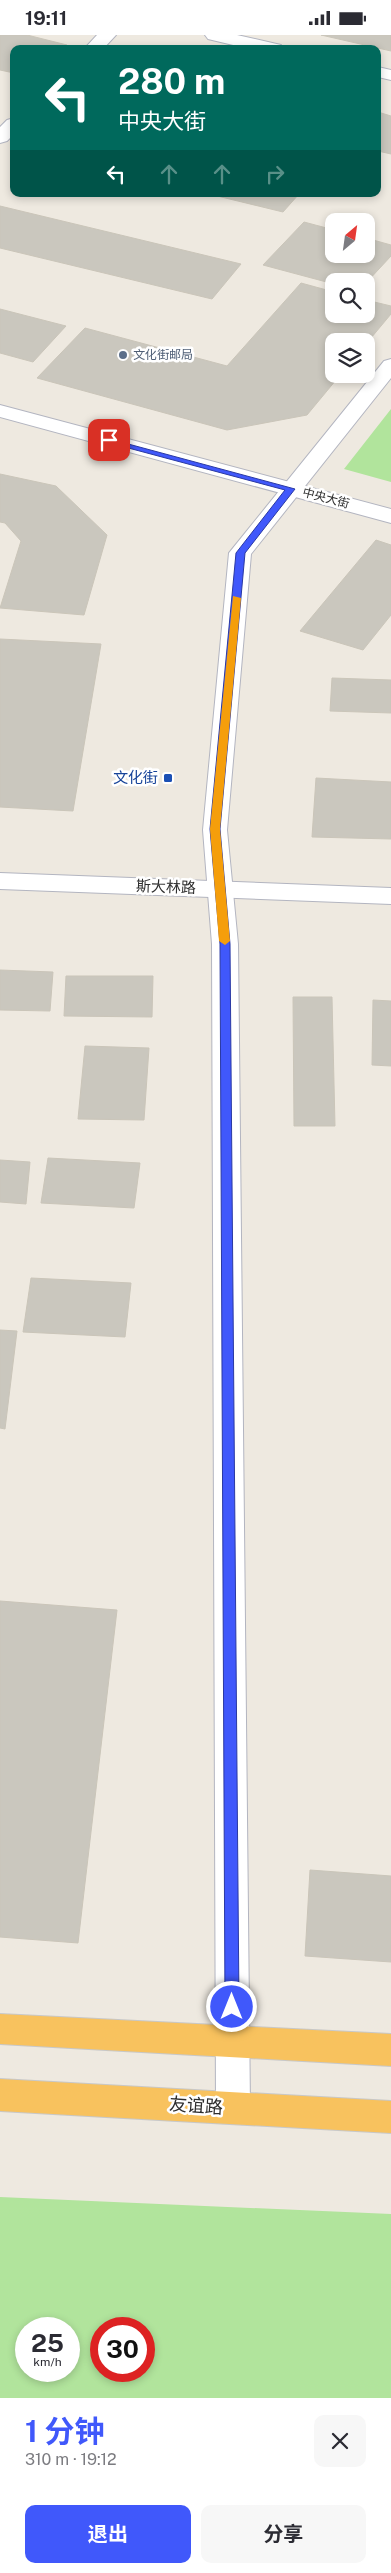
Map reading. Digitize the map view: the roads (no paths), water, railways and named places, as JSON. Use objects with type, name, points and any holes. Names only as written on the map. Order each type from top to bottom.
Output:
[{"type":"highway","points":[[0,2029],[391,2050]]},
{"type":"highway","name":"友谊路","points":[[0,2095],[391,2117]]},
{"type":"street","points":[[97,45],[107,35]]},
{"type":"street","points":[[214,35],[258,45]]},
{"type":"street","points":[[0,137],[10,128]]},
{"type":"street","points":[[233,2108],[225,964],[215,829],[240,553],[391,365]]},
{"type":"street","name":"中央大街","points":[[0,411],[391,516]]},
{"type":"street","name":"斯大林路","points":[[0,881],[391,896]]},
{"type":"place","name":"文化街邮局","points":[[123,355]]},
{"type":"place","name":"文化街","points":[[168,778]]}]
